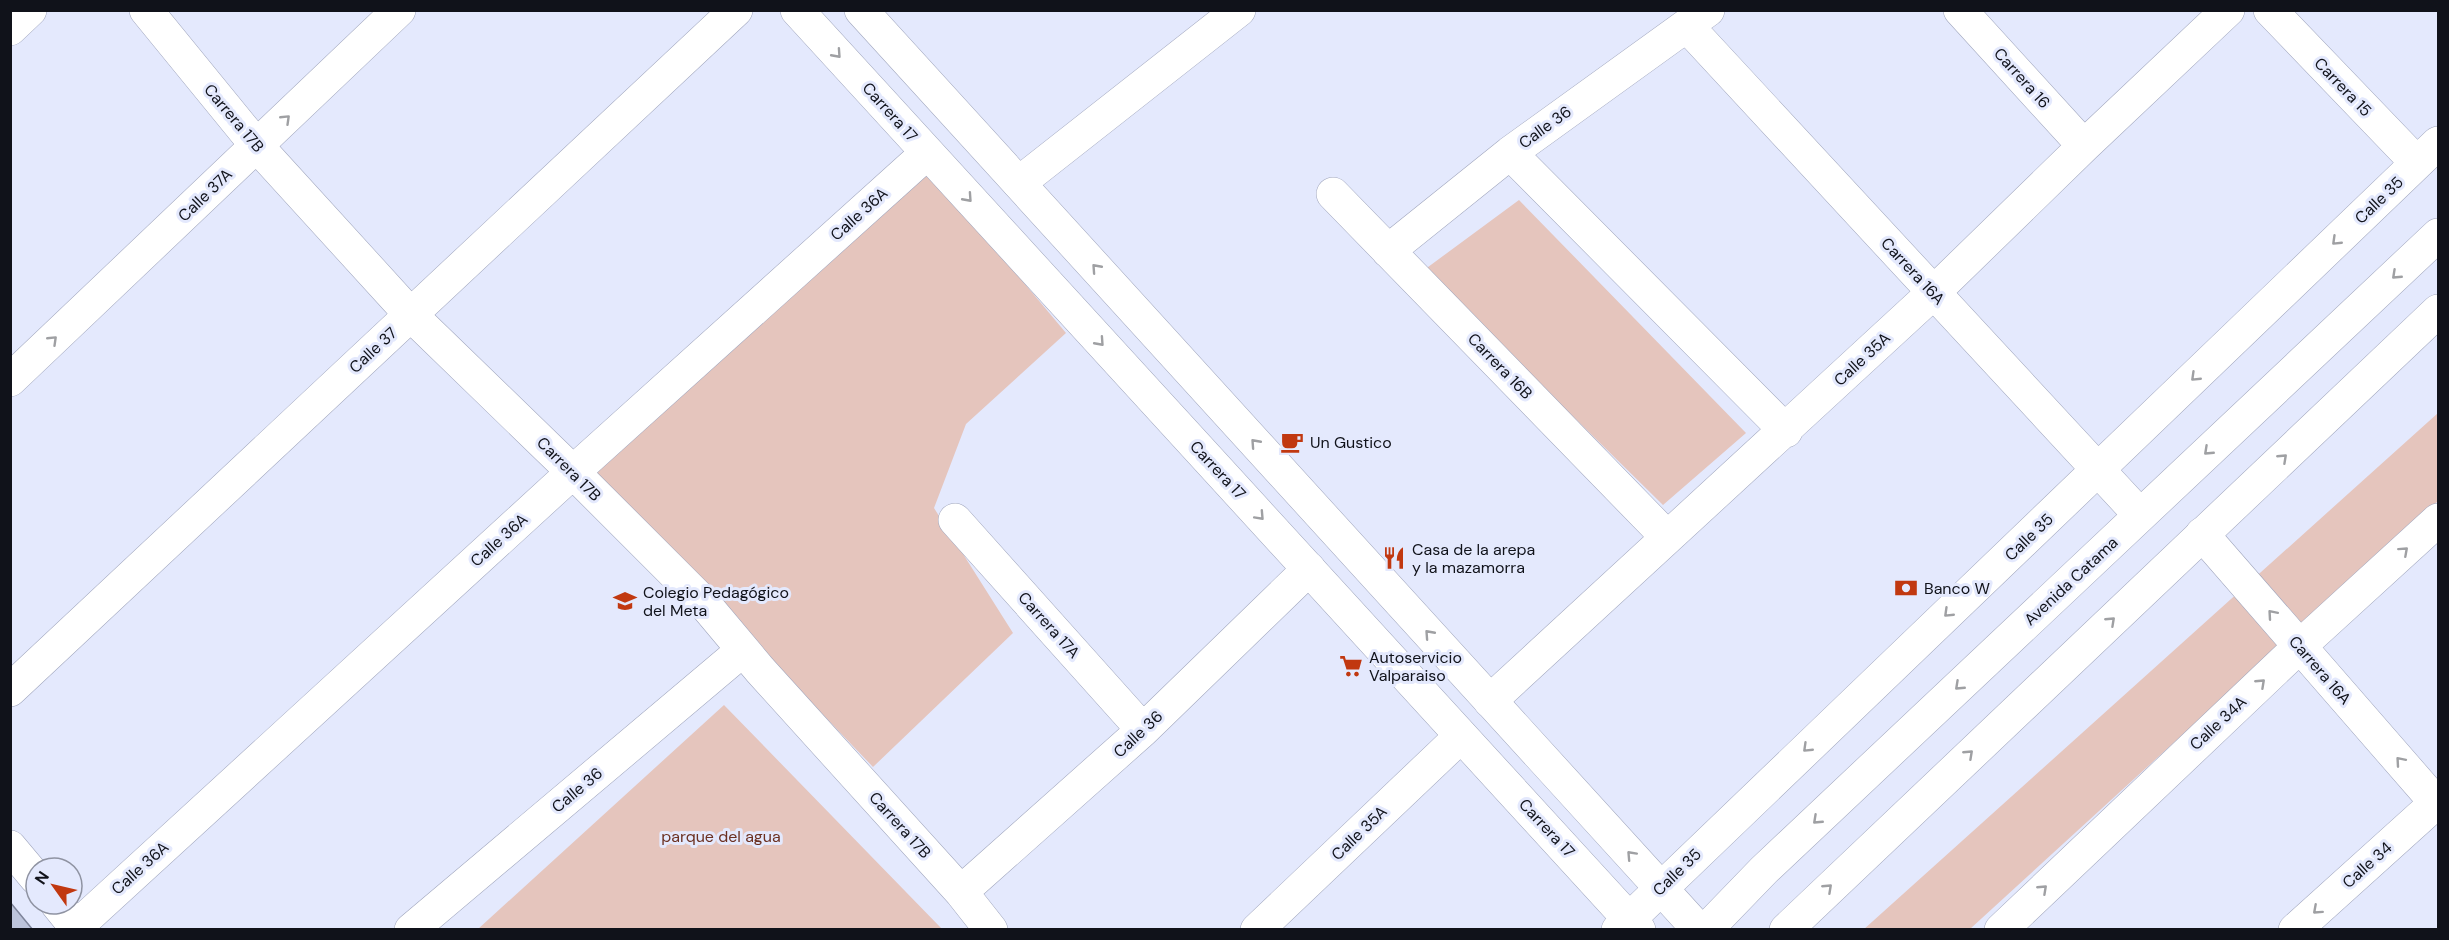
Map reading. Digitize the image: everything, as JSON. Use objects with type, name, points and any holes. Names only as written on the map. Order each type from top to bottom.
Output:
[{"type":"street","points":[[10,29],[30,10]]},
{"type":"street","name":"Carrera 17B","points":[[146,10],[257,146],[411,315],[703,602],[743,650],[961,892],[991,930]]},
{"type":"street","name":"Calle 37A","points":[[10,380],[399,10]]},
{"type":"street","name":"Calle 37","points":[[10,690],[736,10]]},
{"type":"street","name":"Carrera 17","points":[[797,10],[1461,736],[1629,926]]},
{"type":"street","points":[[1019,183],[1239,10]]},
{"type":"street","name":"Carrera 16","points":[[1960,10],[2084,146]]},
{"type":"street","name":"Calle 35A","points":[[1490,701],[1667,537],[1786,431],[2228,10]]},
{"type":"street","name":"Carrera 15","points":[[2270,10],[2428,153]]},
{"type":"street","points":[[875,15],[1019,183],[1699,930]]},
{"type":"street","name":"Calle 36","points":[[1388,251],[1510,153],[1697,18]]},
{"type":"street","name":"Carrera 16A","points":[[1697,18],[1933,293],[2140,515]]},
{"type":"street","name":"Calle 36A","points":[[71,922],[927,153]]},
{"type":"street","points":[[1510,153],[1786,431]]},
{"type":"street","name":"Calle 35","points":[[1629,926],[1660,887],[2099,470],[2428,153]]},
{"type":"street","name":"Carrera 16B","points":[[1333,194],[1667,537]]},
{"type":"street","name":"Avenida Catama","points":[[1706,930],[1764,870],[2439,235]]},
{"type":"street","points":[[1786,930],[2439,311]]},
{"type":"street","name":"Carrera 17A","points":[[955,520],[1143,730]]},
{"type":"street","name":"Calle 34A","points":[[2001,930],[2300,646],[2439,520]]},
{"type":"street","name":"Carrera 16A","points":[[2202,534],[2438,803]]},
{"type":"street","name":"Calle 36","points":[[961,892],[1143,730],[1309,569]]},
{"type":"street","name":"Calle 36","points":[[411,930],[743,650]]},
{"type":"street","name":"Calle 35A","points":[[1257,930],[1461,736]]},
{"type":"street","name":"Calle 34","points":[[2295,930],[2438,803]]},
{"type":"street","points":[[10,847],[24,864]]},
{"type":"green space","points":[[928,168],[1066,333],[966,424],[934,508],[1013,633],[873,767],[590,471]]},
{"type":"green space","points":[[1519,200],[1746,433],[1663,505],[1424,270]]},
{"type":"green space","points":[[2438,413],[2438,501],[1970,929],[1863,930]]},
{"type":"green space","name":"parque del agua","points":[[724,705],[942,929],[478,929]]},
{"type":"building","points":[[10,902],[33,930],[10,930]]},
{"type":"place","name":"Un Gustico","points":[[1292,442]]},
{"type":"place","name":"Casa de la arepa y la mazamorra","points":[[1394,558]]},
{"type":"place","name":"Banco W","points":[[1906,588]]},
{"type":"place","name":"Colegio Pedagógico del Meta","points":[[625,601]]},
{"type":"place","name":"Autoservicio Valparaiso","points":[[1351,666]]}]
